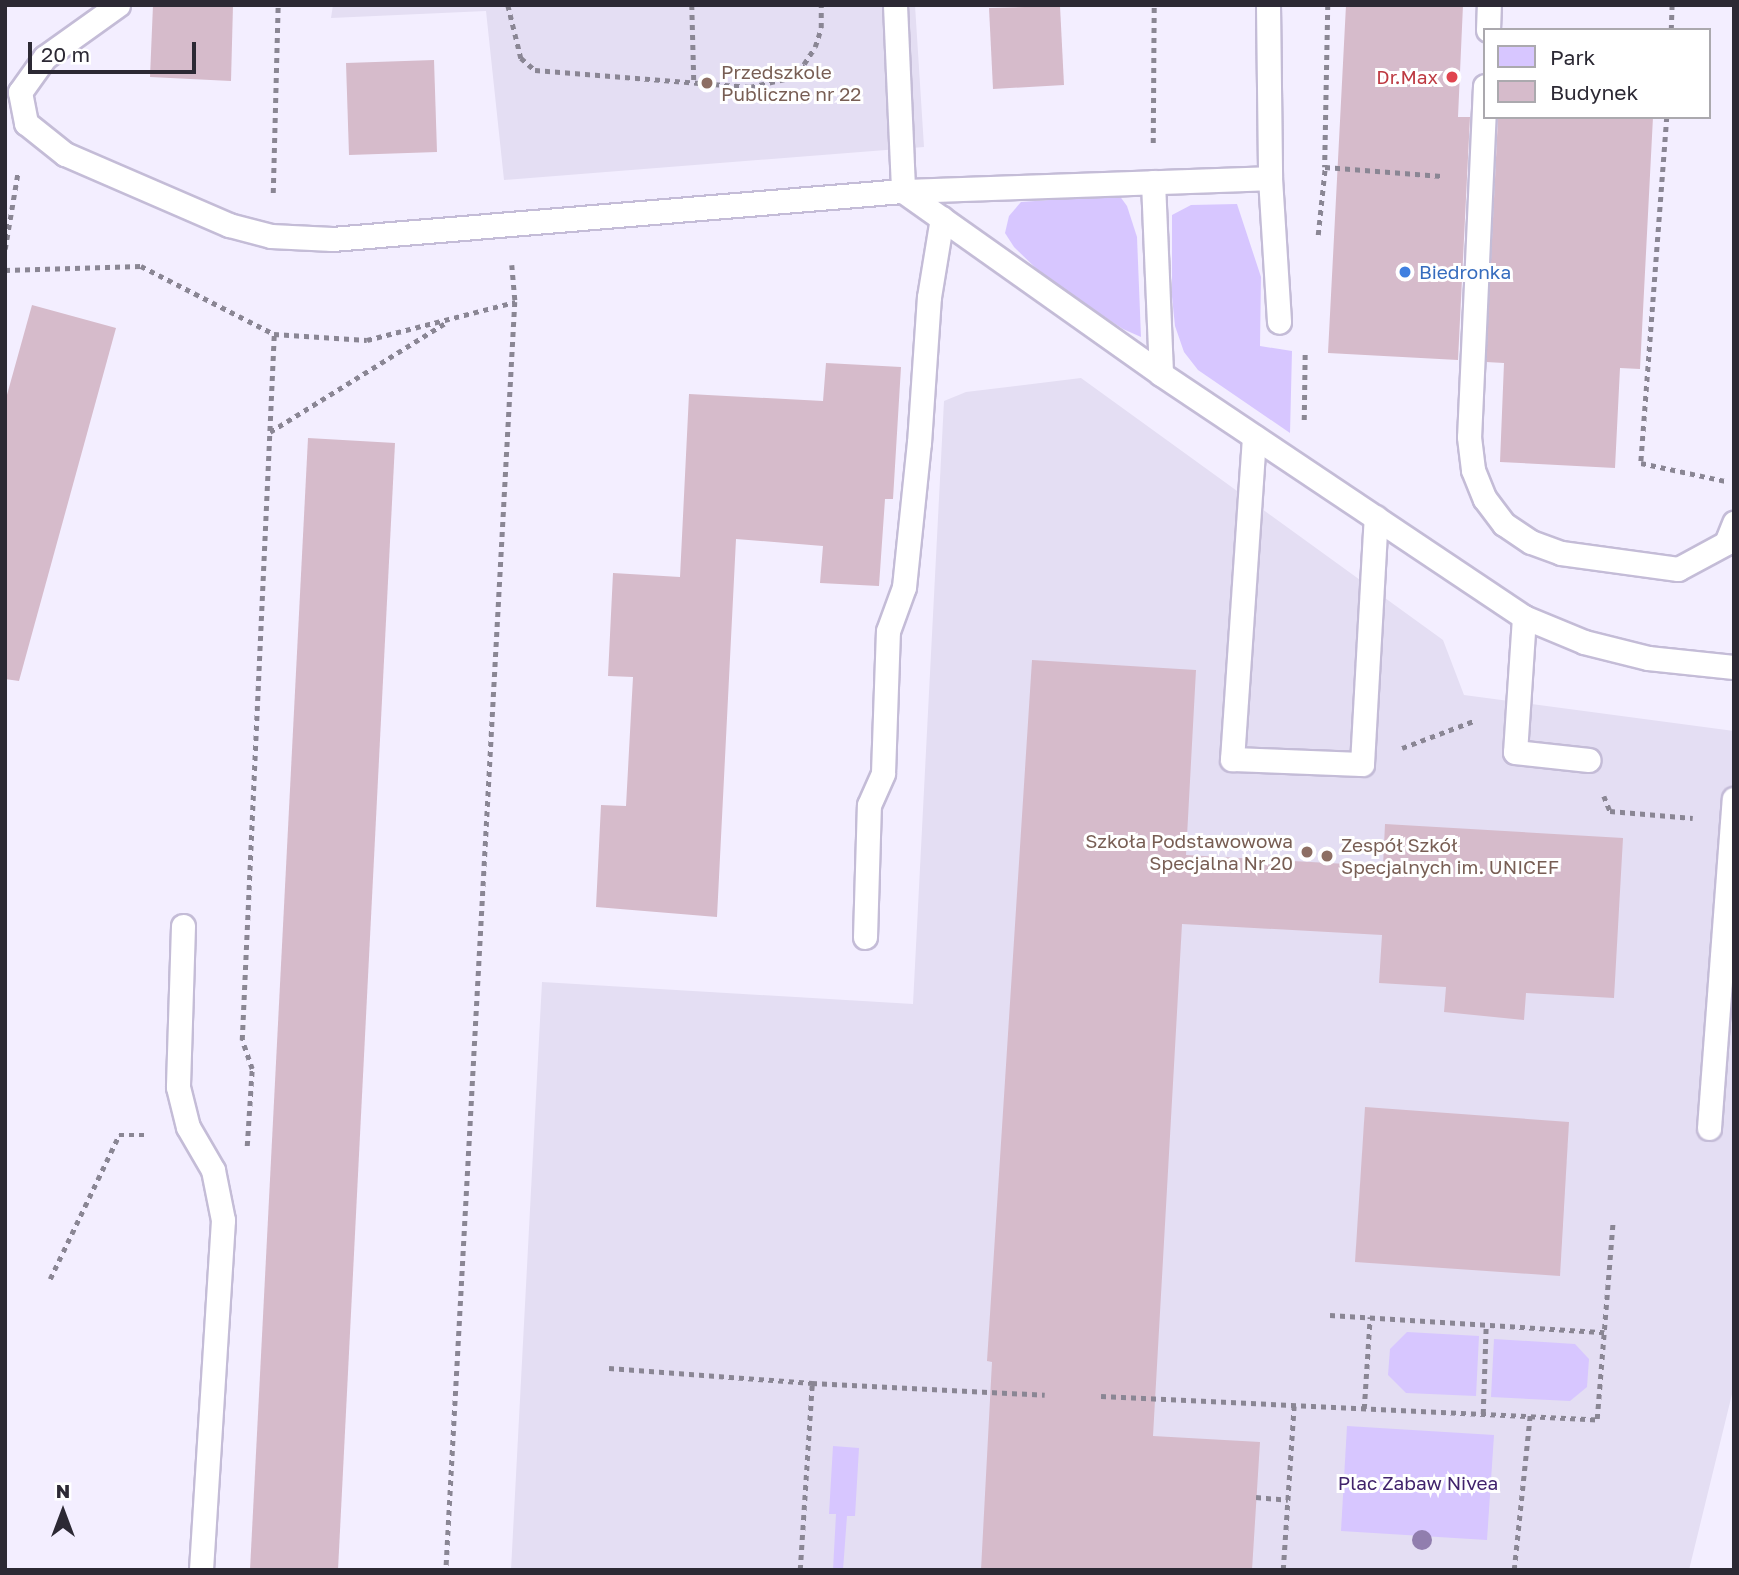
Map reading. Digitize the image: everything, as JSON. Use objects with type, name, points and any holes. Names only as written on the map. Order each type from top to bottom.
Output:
[{"type":"lane","points":[[118,5],[46,57],[20,92],[26,123],[65,154],[229,225],[271,236],[332,239],[904,191],[1270,177]]},
{"type":"lane","points":[[895,5],[904,191]]},
{"type":"lane","points":[[1268,5],[1270,177],[1279,322]]},
{"type":"lane","points":[[1488,28],[1489,5]]},
{"type":"lane","points":[[1484,108],[1469,437],[1473,470],[1485,499],[1504,524],[1531,542],[1561,552],[1678,569],[1726,543],[1734,523]]},
{"type":"lane","points":[[1153,182],[1161,374]]},
{"type":"lane","points":[[904,191],[1161,374],[1524,617],[1584,642],[1648,658],[1734,667]]},
{"type":"lane","points":[[864,937],[869,805],[883,773],[888,631],[904,587],[919,443],[929,297],[942,218]]},
{"type":"lane","points":[[1254,437],[1232,759],[1362,764],[1376,517]]},
{"type":"lane","points":[[1524,617],[1515,752],[1589,760]]},
{"type":"lane","points":[[1709,1128],[1733,810]]},
{"type":"lane","points":[[183,926],[178,1087],[193,1136],[213,1170],[223,1220],[201,1570]]},
{"type":"path","points":[[271,236],[278,5]]},
{"type":"path","points":[[508,5],[521,58],[535,70],[750,87],[788,78],[804,64],[815,47],[821,28],[821,5]]},
{"type":"path","points":[[692,5],[694,83]]},
{"type":"path","points":[[1153,182],[1154,5]]},
{"type":"path","points":[[1328,5],[1325,167],[1455,177]]},
{"type":"path","points":[[1671,28],[1672,5]]},
{"type":"path","points":[[1667,119],[1641,463],[1734,483]]},
{"type":"path","points":[[5,249],[26,123]]},
{"type":"path","points":[[5,270],[141,266],[274,334],[367,340],[515,302],[446,1570]]},
{"type":"path","points":[[269,432],[452,319]]},
{"type":"path","points":[[247,1150],[251,1069],[242,1040],[274,334]]},
{"type":"path","points":[[1304,470],[1306,350]]},
{"type":"path","points":[[1362,764],[1491,713],[1517,715]]},
{"type":"path","points":[[1589,760],[1610,811],[1733,810]]},
{"type":"path","points":[[50,1279],[119,1135],[248,1136]]},
{"type":"path","points":[[1101,1396],[1597,1419],[1613,1222]]},
{"type":"path","points":[[1330,1315],[1604,1332]]},
{"type":"path","points":[[1364,1409],[1370,1317]]},
{"type":"path","points":[[1483,1414],[1486,1325]]},
{"type":"path","points":[[609,1368],[812,1383],[1045,1395]]},
{"type":"path","points":[[800,1570],[812,1383]]},
{"type":"path","points":[[1283,1570],[1294,1406]]},
{"type":"path","points":[[1514,1570],[1530,1416]]},
{"type":"path","points":[[1256,1497],[1288,1500]]},
{"type":"shaded area","name":"Przedszkole Publiczne nr 22","points":[[333,5],[915,5],[924,147],[504,180],[486,11],[331,18]]},
{"type":"shaded area","name":"Zespół Szkół Specjalnych im. UNICEF","points":[[1081,378],[1443,640],[1464,695],[1734,731],[1734,1386],[1689,1570],[511,1570],[542,982],[913,1004],[944,401],[966,392]]},
{"type":"green space","points":[[1119,195],[1127,206],[1137,237],[1141,337],[1123,329],[1048,280],[1014,247],[1005,233],[1009,216],[1021,202]]},
{"type":"green space","points":[[1237,204],[1261,277],[1260,346],[1292,351],[1290,433],[1198,370],[1184,352],[1175,326],[1172,297],[1172,215],[1191,205]]},
{"type":"green space","points":[[1407,1332],[1479,1336],[1476,1396],[1406,1393],[1388,1375],[1390,1349]]},
{"type":"green space","points":[[1494,1339],[1575,1344],[1589,1359],[1587,1387],[1570,1401],[1491,1397]]},
{"type":"green space","name":"Plac Zabaw Nivea","points":[[1347,1426],[1494,1435],[1487,1540],[1341,1531]]},
{"type":"green space","points":[[833,1446],[859,1448],[855,1516],[847,1516],[843,1570],[833,1570],[836,1514],[829,1514]]},
{"type":"building","points":[[153,5],[233,5],[231,81],[150,77]]},
{"type":"building","points":[[1346,5],[1463,5],[1458,117],[1470,117],[1458,360],[1328,353]]},
{"type":"building","points":[[1060,6],[1064,85],[993,89],[989,8]]},
{"type":"building","points":[[434,60],[437,152],[349,155],[346,63]]},
{"type":"building","points":[[1498,119],[1653,119],[1640,369],[1620,368],[1615,468],[1500,462],[1504,363],[1486,362]]},
{"type":"building","points":[[32,305],[116,328],[19,681],[5,679],[5,402]]},
{"type":"building","points":[[826,363],[901,367],[893,499],[885,499],[879,586],[820,583],[823,546],[736,539],[717,917],[596,907],[601,805],[626,806],[633,677],[608,676],[613,573],[680,577],[689,394],[823,401]]},
{"type":"building","points":[[308,438],[395,443],[338,1570],[250,1570]]},
{"type":"building","points":[[1032,660],[1196,670],[1186,855],[1383,866],[1385,824],[1623,838],[1614,998],[1526,993],[1524,1020],[1444,1012],[1446,987],[1379,983],[1382,935],[1182,924],[1153,1436],[1260,1442],[1252,1570],[981,1570],[992,1362],[987,1361]]},
{"type":"building","points":[[1365,1107],[1569,1122],[1560,1276],[1355,1262]]},
{"type":"place","name":"Dr.Max","points":[[1452,77]]},
{"type":"place","name":"Przedszkole Publiczne nr 22","points":[[707,83]]},
{"type":"place","name":"Biedronka","points":[[1405,272]]},
{"type":"place","name":"Szkoła Podstawowowa Specjalna Nr 20","points":[[1307,852]]},
{"type":"place","name":"Zespół Szkół Specjalnych im. UNICEF","points":[[1327,856]]}]
